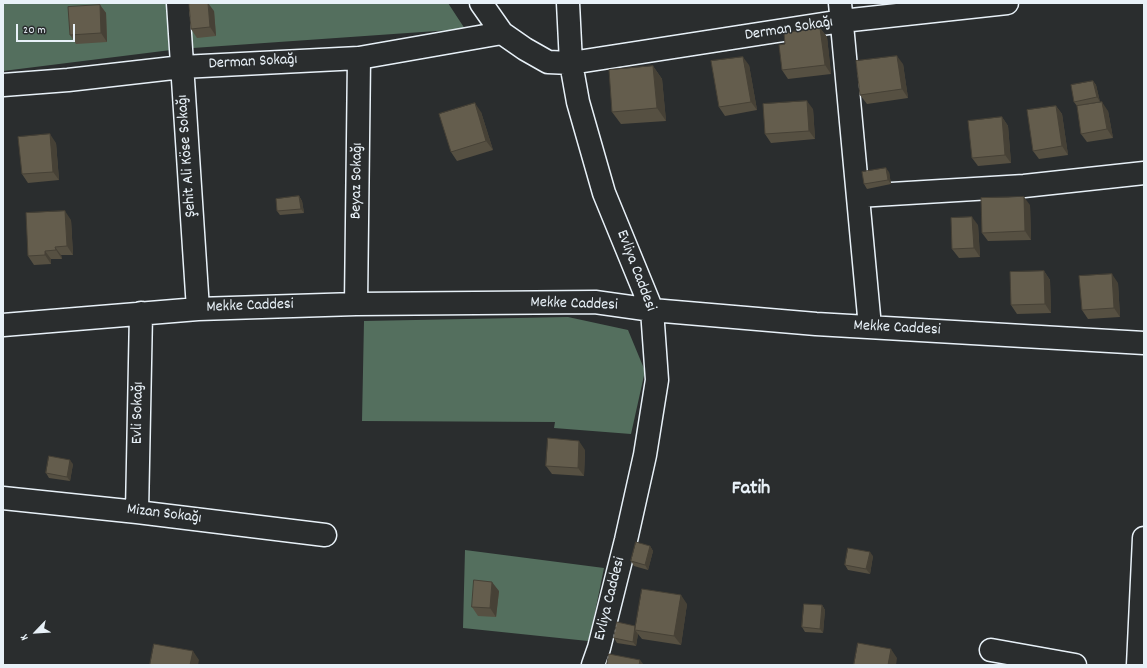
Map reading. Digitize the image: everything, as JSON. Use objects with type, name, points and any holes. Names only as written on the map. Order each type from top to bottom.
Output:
[{"type":"street","name":"Şehit Ali Köse Sokağı","points":[[178,3],[198,309]]},
{"type":"street","points":[[481,3],[502,33],[525,49],[548,62],[571,63]]},
{"type":"street","name":"Evliya Caddesi","points":[[568,3],[571,63],[578,102],[604,193],[652,310],[657,380],[645,455],[594,665]]},
{"type":"street","name":"Derman Sokağı","points":[[571,63],[841,12],[1007,3]]},
{"type":"street","points":[[841,12],[870,327]]},
{"type":"street","name":"Derman Sokağı","points":[[3,85],[68,80],[182,67],[360,58],[502,33]]},
{"type":"street","name":"Beyaz Sokağı","points":[[356,304],[360,58]]},
{"type":"street","points":[[858,196],[1024,186],[1144,172]]},
{"type":"street","name":"Mekke Caddesi","points":[[3,325],[198,309],[356,304],[595,302],[652,310],[816,324],[1144,343]]},
{"type":"street","name":"Evli Sokağı","points":[[137,512],[141,314]]},
{"type":"street","name":"Mizan Sokağı","points":[[3,498],[137,512],[325,535]]},
{"type":"street","points":[[1138,665],[1144,538]]},
{"type":"street","points":[[991,650],[1075,665]]},
{"type":"green space","points":[[3,3],[168,3],[171,50],[3,71]]},
{"type":"green space","points":[[189,3],[448,3],[465,29],[193,48]]},
{"type":"green space","points":[[568,317],[628,330],[645,371],[631,434],[554,428],[555,422],[362,421],[364,321]]},
{"type":"green space","points":[[465,550],[604,568],[588,641],[463,628]]},
{"type":"building","points":[[208,3],[210,27],[191,29],[189,4]]},
{"type":"building","points":[[100,5],[101,33],[70,35],[68,7]]},
{"type":"building","points":[[820,28],[825,65],[782,70],[779,45],[785,44],[784,33]]},
{"type":"building","points":[[897,56],[902,89],[860,95],[856,61]]},
{"type":"building","points":[[743,57],[751,102],[719,107],[711,61]]},
{"type":"building","points":[[653,66],[657,108],[612,112],[609,70]]},
{"type":"building","points":[[1093,81],[1097,97],[1074,102],[1071,85]]},
{"type":"building","points":[[807,101],[809,131],[765,134],[763,104]]},
{"type":"building","points":[[1102,102],[1107,129],[1081,134],[1077,106]]},
{"type":"building","points":[[475,103],[486,141],[451,152],[439,114]]},
{"type":"building","points":[[1056,106],[1062,146],[1033,151],[1027,110]]},
{"type":"building","points":[[1002,117],[1005,155],[972,158],[968,121]]},
{"type":"building","points":[[50,134],[53,172],[22,174],[18,137]]},
{"type":"building","points":[[886,168],[888,180],[864,184],[862,172]]},
{"type":"building","points":[[299,196],[301,209],[277,211],[276,199]]},
{"type":"building","points":[[1024,197],[1025,231],[982,233],[981,198]]},
{"type":"building","points":[[65,211],[67,246],[55,247],[56,250],[45,251],[45,255],[28,256],[26,213]]},
{"type":"building","points":[[972,217],[974,248],[952,249],[951,218]]},
{"type":"building","points":[[1044,271],[1045,304],[1011,305],[1010,272]]},
{"type":"building","points":[[1112,274],[1114,308],[1082,310],[1079,276]]},
{"type":"building","points":[[548,438],[579,441],[578,468],[546,466]]},
{"type":"building","points":[[49,456],[70,460],[67,477],[46,473]]},
{"type":"building","points":[[636,542],[650,546],[645,565],[631,561]]},
{"type":"building","points":[[848,548],[870,552],[866,569],[845,565]]},
{"type":"building","points":[[474,580],[492,582],[490,608],[472,607]]},
{"type":"building","points":[[642,589],[681,595],[674,636],[635,630]]},
{"type":"building","points":[[804,604],[822,605],[820,629],[802,627]]},
{"type":"building","points":[[617,622],[635,626],[633,642],[614,638]]},
{"type":"building","points":[[858,643],[891,649],[888,665],[854,665]]},
{"type":"building","points":[[154,644],[193,651],[190,665],[150,665]]},
{"type":"building","points":[[609,654],[640,660],[639,665],[607,665]]},
{"type":"district","name":"Fatih","points":[[751,490]]}]
